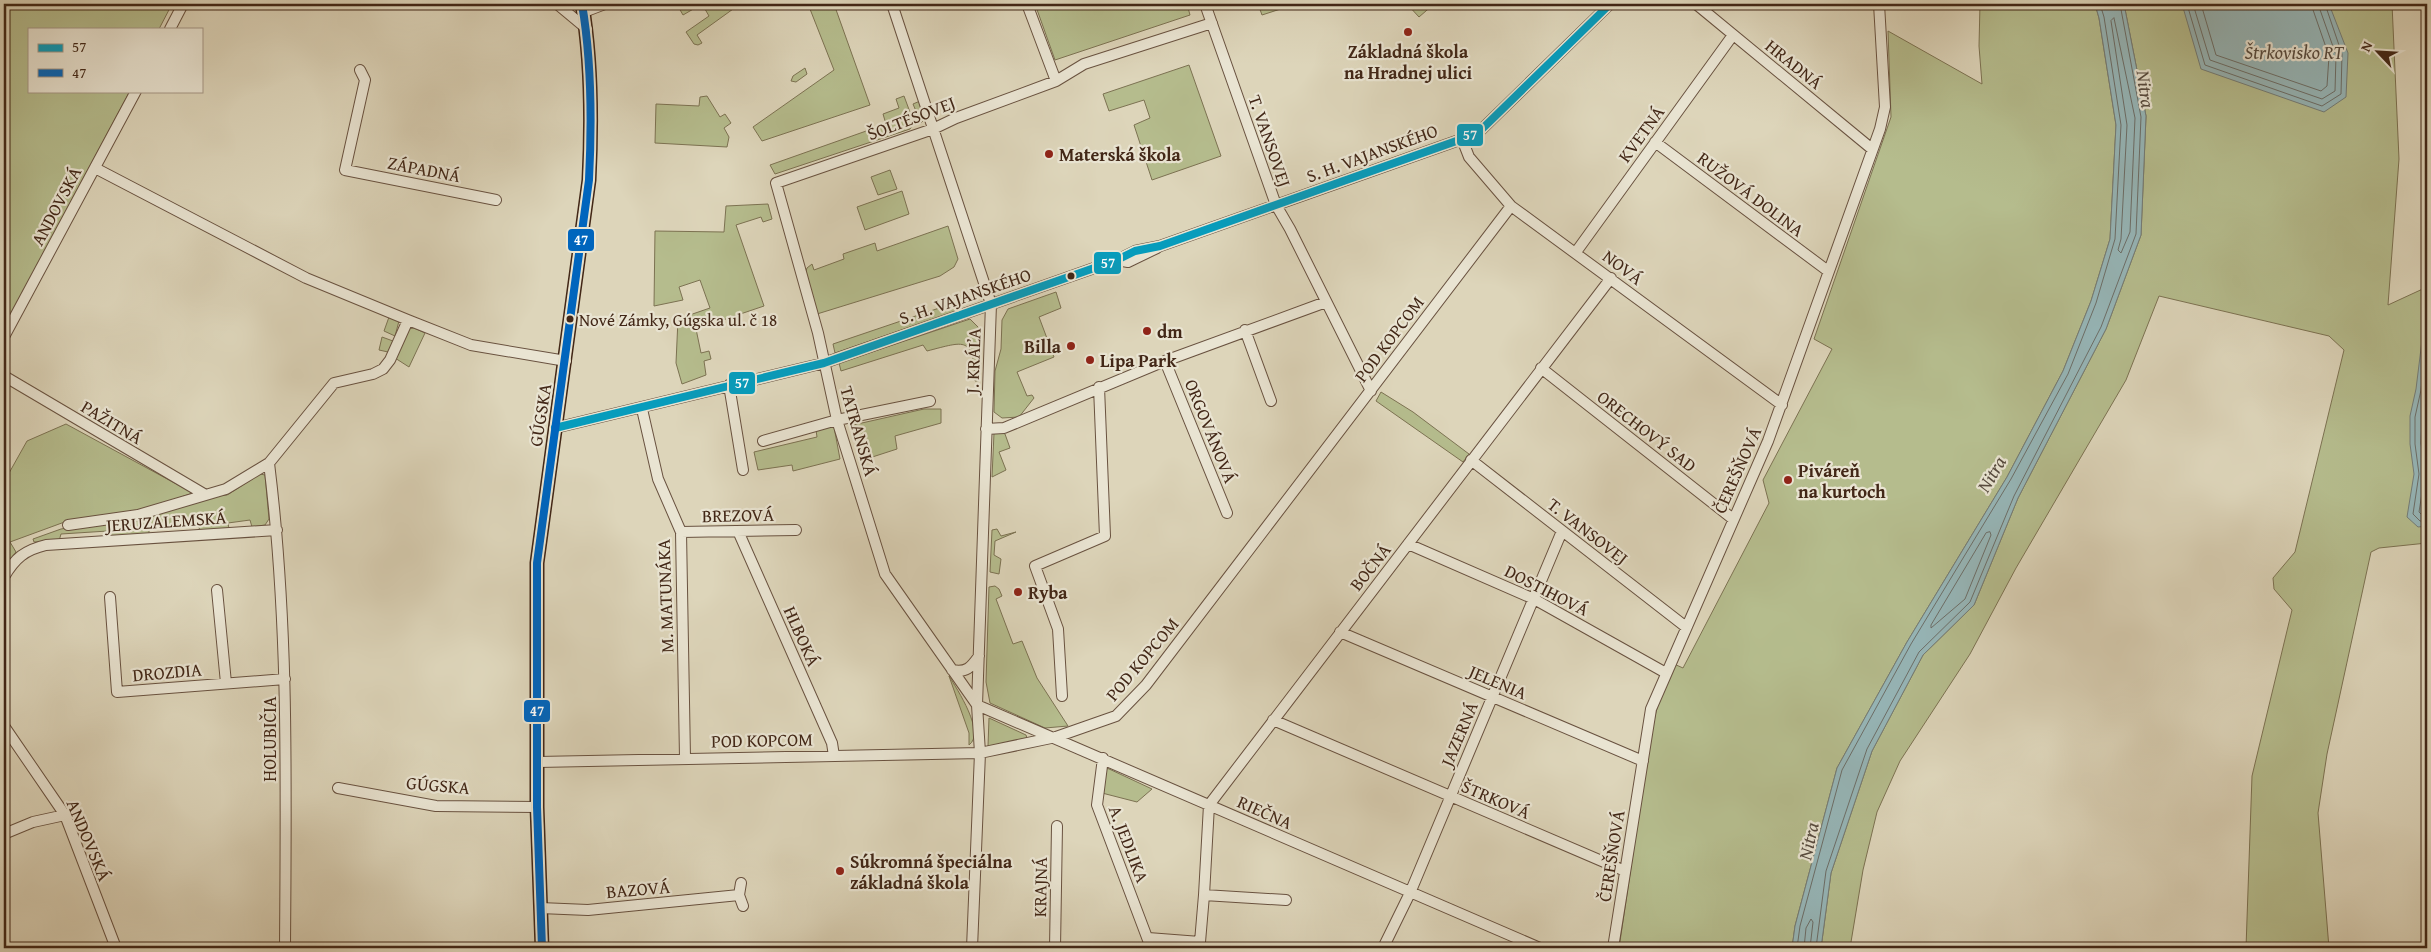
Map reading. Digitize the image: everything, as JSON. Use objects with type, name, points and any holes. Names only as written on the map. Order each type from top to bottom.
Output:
[{"type":"main road","name":"GÚGSKA","points":[[542,948],[537,806],[536,563],[566,361],[589,180],[592,119],[583,8]]},
{"type":"street","points":[[171,28],[183,4]]},
{"type":"street","points":[[557,4],[586,29]]},
{"type":"street","points":[[583,8],[605,4]]},
{"type":"street","name":"J. KRÁĽA","points":[[892,4],[991,304],[977,706]]},
{"type":"street","points":[[1027,4],[1056,82]]},
{"type":"street","name":"T. VANSOVEJ","points":[[1205,4],[1276,205],[1370,391]]},
{"type":"street","name":"S. H. VAJANSKÉHO","points":[[555,428],[642,409],[729,385],[824,363],[1117,260],[1135,251],[1160,246],[1462,139],[1481,130],[1610,4]]},
{"type":"street","name":"HRADNÁ","points":[[1696,4],[1872,149]]},
{"type":"street","name":"ČEREŠŇOVÁ","points":[[1613,948],[1651,709],[1782,405],[1885,107],[1879,4]]},
{"type":"street","name":"ŠOLTÉSOVEJ","points":[[776,183],[933,129],[956,118],[1056,82],[1084,64],[1212,23]]},
{"type":"street","name":"KVETNÁ","points":[[1576,252],[1733,35]]},
{"type":"street","name":"ZÁPADNÁ","points":[[360,70],[365,80],[345,170],[496,200]]},
{"type":"street","name":"ANDOVSKÁ","points":[[4,337],[135,92]]},
{"type":"street","name":"NOVÁ","points":[[1462,139],[1469,157],[1511,206],[1782,405]]},
{"type":"street","name":"RUŽOVÁ DOLINA","points":[[1655,142],[1828,271]]},
{"type":"street","points":[[95,168],[306,278],[408,320],[472,345],[566,361]]},
{"type":"street","name":"TATRANSKÁ","points":[[776,183],[824,363],[837,420],[885,574],[977,706]]},
{"type":"street","name":"POD KOPCOM","points":[[538,762],[980,754],[1056,737],[1116,716],[1146,685],[1511,206]]},
{"type":"street","name":"BOČNÁ","points":[[1209,805],[1611,278]]},
{"type":"street","points":[[986,429],[1004,428],[1166,360],[1326,302]]},
{"type":"street","name":"JERUZALEMSKÁ","points":[[68,525],[138,515],[226,489],[269,463],[334,383],[374,374],[383,369],[390,360],[408,320]]},
{"type":"street","points":[[1245,330],[1271,401]]},
{"type":"street","name":"ORGOVÁNOVÁ","points":[[1166,360],[1227,513]]},
{"type":"street","name":"ORECHOVÝ SAD","points":[[1542,368],[1733,519]]},
{"type":"street","name":"PAŽITNÁ","points":[[4,376],[204,494]]},
{"type":"street","points":[[729,385],[743,470]]},
{"type":"street","points":[[1062,696],[1058,629],[1035,566],[1105,536],[1099,387]]},
{"type":"street","points":[[763,441],[837,420],[930,400]]},
{"type":"street","name":"M. MATUNÁKA","points":[[642,409],[658,479],[681,532],[685,758]]},
{"type":"street","name":"T. VANSOVEJ","points":[[1471,460],[1686,627]]},
{"type":"street","points":[[269,463],[277,530]]},
{"type":"street","name":"JERUZALEMSKÁ","points":[[4,577],[12,562],[27,550],[46,545],[277,530]]},
{"type":"street","name":"HOLUBIČIA","points":[[277,530],[285,679],[285,948]]},
{"type":"street","name":"BREZOVÁ","points":[[681,532],[796,530]]},
{"type":"street","name":"HLBOKÁ","points":[[738,531],[832,743],[834,756]]},
{"type":"street","name":"JAZERNÁ","points":[[1383,948],[1410,893],[1562,531]]},
{"type":"street","name":"DOSTIHOVÁ","points":[[1408,544],[1534,598],[1666,673]]},
{"type":"street","points":[[217,590],[226,683]]},
{"type":"street","name":"DROZDIA","points":[[110,597],[117,692],[285,679]]},
{"type":"street","name":"JELENIA","points":[[1340,632],[1643,761]]},
{"type":"street","points":[[952,670],[961,672],[970,669],[979,655]]},
{"type":"street","points":[[972,948],[980,754],[977,706]]},
{"type":"street","name":"RIEČNA","points":[[977,706],[1056,737],[1410,893],[1540,948]]},
{"type":"street","name":"ŠTRKOVÁ","points":[[1273,720],[1625,871]]},
{"type":"street","name":"ANDOVSKÁ","points":[[4,726],[65,815],[116,948]]},
{"type":"street","name":"A. JEDLIKA","points":[[1102,758],[1097,805],[1150,943],[1200,942],[1204,895]]},
{"type":"street","name":"GÚGSKA","points":[[338,788],[436,806],[537,806]]},
{"type":"street","points":[[1209,805],[1204,895],[1286,900]]},
{"type":"street","points":[[4,834],[33,822],[65,815]]},
{"type":"street","name":"KRAJNÁ","points":[[1056,948],[1057,826]]},
{"type":"street","points":[[741,883],[739,895],[742,906]]},
{"type":"street","name":"BAZOVÁ","points":[[540,908],[588,910],[739,895]]},
{"type":"green space","points":[[4,4],[172,4],[160,28],[28,28],[28,92],[129,92],[4,327]]},
{"type":"green space","points":[[685,4],[702,4],[683,15],[679,8]]},
{"type":"green space","points":[[702,4],[740,4],[697,35],[702,43],[698,45],[694,44],[686,32],[709,16]]},
{"type":"green space","points":[[808,4],[834,4],[870,105],[762,141],[753,127],[834,70]]},
{"type":"green space","points":[[1035,4],[1187,4],[1190,15],[1055,60]]},
{"type":"green space","points":[[1258,4],[1296,4],[1262,15]]},
{"type":"green space","points":[[1407,4],[1434,4],[1419,17]]},
{"type":"green space","points":[[1980,4],[2095,4],[2099,18],[2116,125],[2110,239],[2091,301],[2063,371],[2007,477],[1907,642],[1837,768],[1795,926],[1792,948],[1619,948],[1651,732],[1659,700],[1674,664],[1683,668],[1769,503],[1763,480],[1832,349],[1814,339],[1891,117],[1888,31],[1982,84],[1979,46]]},
{"type":"green space","points":[[2124,4],[2392,4],[2399,159],[2388,305],[2427,287],[2427,543],[2379,548],[2371,552],[2327,754],[2318,813],[2329,948],[2246,948],[2252,776],[2292,610],[2274,589],[2273,578],[2295,552],[2344,350],[2329,336],[2159,296],[2126,380],[2016,568],[1970,654],[1900,761],[1877,812],[1863,870],[1850,948],[1821,948],[1831,873],[1872,751],[1923,655],[1974,605],[2018,498],[2106,329],[2141,235],[2146,116]]},
{"type":"green space","points":[[1189,65],[1221,156],[1152,180],[1134,125],[1150,118],[1144,100],[1109,111],[1103,94]]},
{"type":"green space","points":[[805,68],[807,74],[796,82],[791,81],[793,76]]},
{"type":"green space","points":[[707,96],[720,117],[725,114],[731,123],[724,128],[729,137],[727,147],[655,143],[656,104],[699,106],[700,97]]},
{"type":"green space","points":[[904,96],[914,123],[910,129],[775,174],[770,165],[886,124],[883,114],[899,108],[896,99]]},
{"type":"green space","points":[[920,101],[926,118],[921,123],[913,104]]},
{"type":"green space","points":[[890,170],[897,189],[878,195],[871,177]]},
{"type":"green space","points":[[902,191],[909,214],[865,230],[857,207]]},
{"type":"green space","points":[[768,204],[772,219],[763,222],[761,217],[736,225],[764,306],[696,329],[701,353],[709,351],[711,359],[704,361],[706,375],[682,384],[676,363],[678,319],[710,308],[700,280],[679,287],[683,300],[654,306],[655,231],[724,232],[726,206]]},
{"type":"green space","points":[[948,226],[958,259],[954,267],[940,276],[817,314],[805,274],[807,268],[812,264],[814,270],[844,259],[843,254],[875,243],[877,251]]},
{"type":"green space","points":[[1056,292],[1061,308],[1039,317],[1054,357],[1017,372],[1027,396],[1032,395],[1034,398],[1019,417],[1002,418],[994,412],[995,371],[1001,349],[1002,320],[1008,309]]},
{"type":"green space","points":[[957,302],[960,310],[835,353],[833,344]]},
{"type":"green space","points":[[389,317],[399,321],[395,336],[384,331]]},
{"type":"green space","points":[[970,319],[981,330],[979,381],[975,381],[974,366],[969,349],[965,345],[959,344],[927,351],[923,345],[841,371],[839,363]]},
{"type":"green space","points":[[414,328],[425,333],[409,367],[395,358],[408,329]]},
{"type":"green space","points":[[382,337],[393,341],[388,352],[379,350]]},
{"type":"green space","points":[[1381,392],[1413,412],[1469,454],[1463,462],[1376,401]]},
{"type":"green space","points":[[924,409],[941,409],[941,423],[895,436],[897,449],[860,461],[853,425]]},
{"type":"green space","points":[[66,424],[193,493],[139,511],[70,520],[10,542],[16,552],[4,567],[4,482],[27,441]]},
{"type":"green space","points":[[829,426],[834,427],[840,459],[793,471],[792,465],[758,470],[754,452],[817,437],[816,430]]},
{"type":"green space","points":[[1002,432],[1005,434],[1010,448],[999,452],[1006,470],[992,477],[994,433]]},
{"type":"green space","points":[[260,474],[265,475],[269,519],[265,525],[252,527],[250,520],[228,523],[229,529],[200,531],[198,524],[149,528],[149,534],[109,537],[108,531],[61,534],[59,541],[34,542],[33,539],[61,529],[144,516],[206,497],[227,495]]},
{"type":"green space","points":[[997,529],[1001,536],[1016,532],[995,541],[994,555],[1001,559],[999,574],[990,572],[992,530]]},
{"type":"green space","points":[[995,586],[999,589],[1002,596],[996,599],[1013,644],[1022,641],[1037,678],[1068,726],[1045,728],[990,703],[986,682],[989,587]]},
{"type":"green space","points":[[949,676],[963,700],[972,721],[973,739],[969,745],[969,733]]},
{"type":"green space","points":[[989,718],[1026,735],[1027,738],[997,746],[988,746]]},
{"type":"green space","points":[[1107,768],[1152,789],[1137,802],[1102,793]]},
{"type":"water","points":[[2095,4],[2124,4],[2146,116],[2141,235],[2106,329],[2018,498],[1974,605],[1923,655],[1872,751],[1831,873],[1821,948],[1792,948],[1795,926],[1837,768],[1907,642],[2007,477],[2063,371],[2091,301],[2110,239],[2116,125],[2099,18]]},
{"type":"water","name":"Štrkovisko RT","points":[[2182,4],[2329,4],[2348,53],[2346,97],[2324,112],[2201,69]]},
{"type":"water","points":[[2427,317],[2427,526],[2418,527],[2407,517],[2414,474],[2410,444],[2410,416],[2416,389],[2424,324]]},
{"type":"transit line","name":"47","points":[[542,948],[537,807],[537,563],[589,180],[590,92],[588,48],[582,4]]},
{"type":"transit line","name":"57","points":[[555,428],[824,363],[1117,260],[1135,251],[1160,246],[1462,139],[1481,130],[1610,4]]},
{"type":"place","name":"Základná škola na Hradnej ulici","points":[[1408,32]]},
{"type":"place","name":"Materská škola","points":[[1049,154]]},
{"type":"place","name":"Nové Zámky, Gúgska ul. č 18","points":[[570,319]]},
{"type":"place","name":"dm","points":[[1147,331]]},
{"type":"place","name":"Billa","points":[[1071,346]]},
{"type":"place","name":"Lipa Park","points":[[1090,360]]},
{"type":"place","name":"Piváreň na kurtoch","points":[[1788,480]]},
{"type":"place","name":"Ryba","points":[[1018,592]]},
{"type":"place","name":"Súkromná špeciálna základná škola","points":[[840,871]]},
{"type":"water label","name":"Nitra","points":[[2146,89]]},
{"type":"water label","name":"Nitra","points":[[1991,474]]},
{"type":"water label","name":"Nitra","points":[[1808,841]]}]
